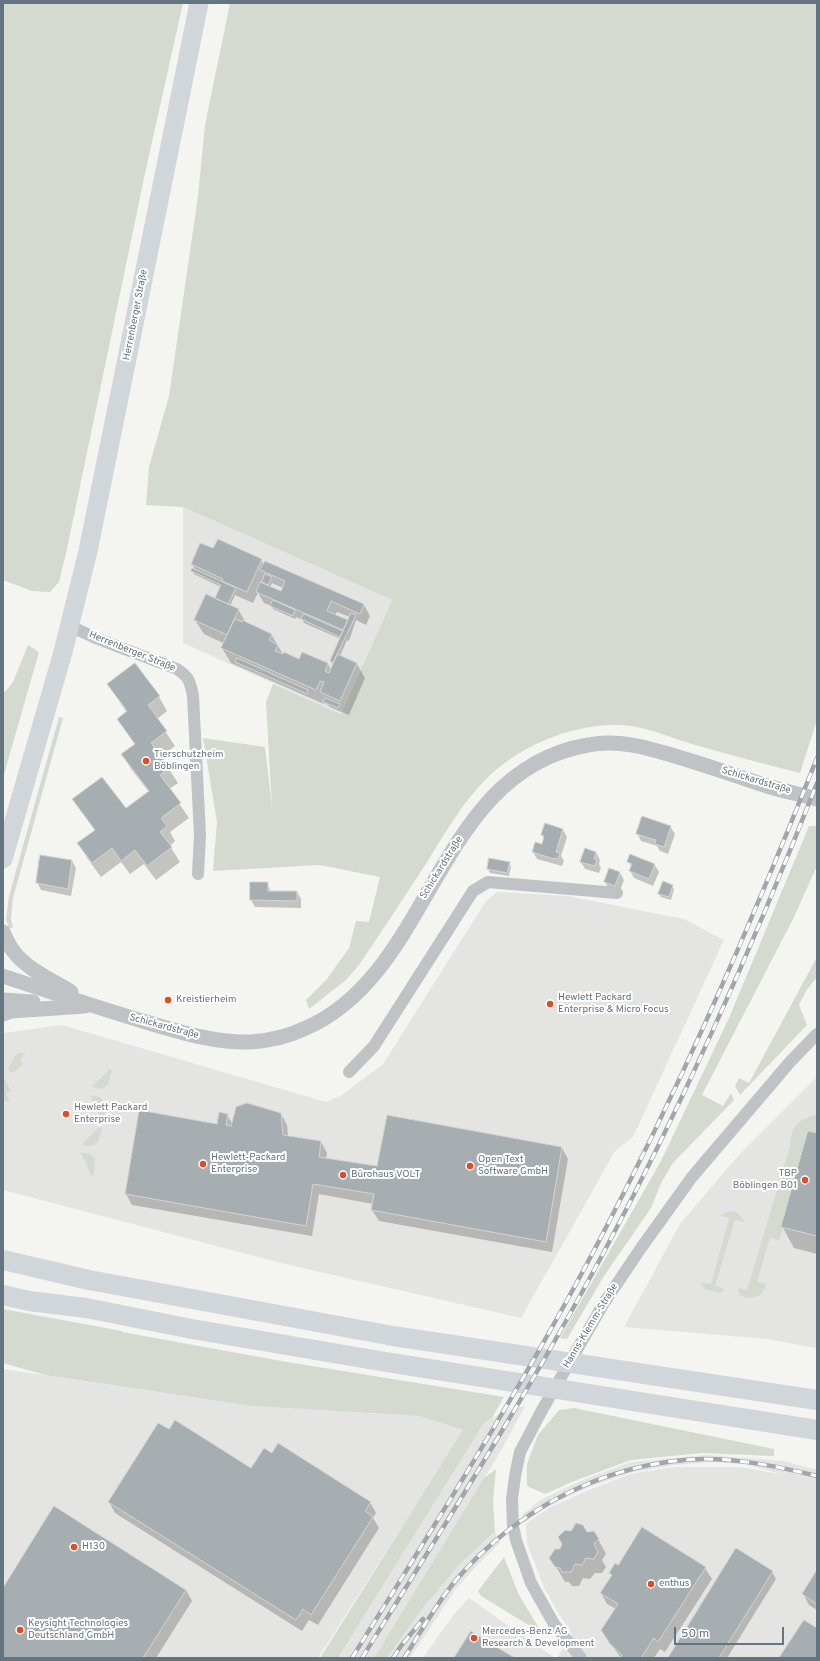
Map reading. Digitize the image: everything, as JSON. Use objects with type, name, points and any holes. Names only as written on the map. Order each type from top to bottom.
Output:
[{"type":"highway","points":[[3,1260],[89,1280],[393,1336],[817,1400]]},
{"type":"highway","points":[[3,1295],[29,1301],[86,1308],[192,1329],[386,1362],[817,1430]]},
{"type":"main road","name":"Herrenberger Straße","points":[[3,859],[70,626],[104,474],[199,3]]},
{"type":"street","name":"Herrenberger Straße","points":[[70,626],[94,637],[177,669],[189,680],[193,696],[200,835],[198,874]]},
{"type":"street","name":"Schickardstraße","points":[[3,976],[183,1034],[221,1041],[252,1042],[288,1036],[323,1021],[358,994],[385,962],[456,845],[477,815],[496,792],[514,777],[536,763],[558,752],[588,744],[612,743],[640,746],[700,763],[764,785],[817,799]]},
{"type":"street","points":[[348,1072],[374,1046],[473,891],[488,882],[617,893]]},
{"type":"street","points":[[3,932],[13,951],[18,957],[32,968],[92,1005]]},
{"type":"street","name":"Schickardstraße","points":[[3,1000],[92,1005]]},
{"type":"street","points":[[3,1014],[11,1011],[92,1005]]},
{"type":"street","name":"Hanns-Klemm-Straße","points":[[581,1658],[554,1624],[531,1583],[523,1562],[513,1526],[512,1499],[520,1452],[542,1410],[616,1284],[692,1177],[790,1062],[817,1034]]},
{"type":"shaded area","points":[[3,3],[183,3],[144,178],[67,549],[59,582],[50,592],[32,591],[3,580]]},
{"type":"shaded area","points":[[230,3],[817,3],[817,720],[800,773],[708,749],[639,727],[631,726],[612,725],[592,727],[554,737],[535,745],[501,765],[471,796],[359,965],[346,980],[309,1009],[306,1000],[327,979],[349,948],[356,921],[369,922],[380,877],[320,865],[213,871],[217,822],[203,738],[265,747],[272,808],[266,702],[273,684],[341,714],[392,600],[183,507],[146,505],[149,467],[169,396],[198,196],[205,125]]},
{"type":"shaded area","points":[[183,507],[392,600],[341,714],[183,643]]},
{"type":"shaded area","points":[[28,645],[39,652],[3,778],[3,694],[13,682]]},
{"type":"shaded area","points":[[59,717],[63,718],[13,898],[11,920],[13,927],[9,929],[6,919],[9,896]]},
{"type":"shaded area","points":[[809,826],[817,826],[817,866],[794,917],[702,1095],[723,1106],[731,1093],[734,1100],[673,1163],[661,1183],[651,1208],[604,1276],[567,1339],[560,1338],[661,1161],[729,1018]]},
{"type":"shaded area","points":[[497,892],[568,896],[684,919],[724,940],[633,1137],[615,1151],[521,1318],[281,1263],[3,1190],[3,1033],[62,1025],[326,1102],[342,1095],[383,1064],[486,901]]},
{"type":"shaded area","points":[[817,957],[817,977],[806,991],[799,1005],[807,1025],[740,1095],[735,1086],[739,1078],[749,1083]]},
{"type":"shaded area","points":[[19,1053],[25,1053],[20,1059],[23,1064],[14,1072],[10,1072],[8,1069],[14,1057]]},
{"type":"shaded area","points":[[110,1069],[112,1070],[108,1085],[102,1089],[91,1087]]},
{"type":"shaded area","points":[[817,1077],[817,1348],[766,1339],[624,1327],[680,1224],[737,1157]]},
{"type":"shaded area","points":[[5,1080],[11,1091],[6,1094],[10,1102],[3,1101],[3,1081]]},
{"type":"shaded area","points":[[90,1095],[100,1097],[105,1103],[105,1114],[103,1117],[101,1118]]},
{"type":"shaded area","points":[[817,1115],[817,1133],[808,1132],[781,1226],[783,1227],[779,1240],[770,1238],[757,1282],[766,1284],[765,1289],[760,1295],[753,1298],[740,1296],[738,1288],[747,1290],[790,1147],[794,1129],[796,1125],[804,1119]]},
{"type":"shaded area","points":[[99,1127],[102,1129],[96,1144],[90,1146],[81,1145]]},
{"type":"shaded area","points":[[80,1152],[90,1154],[95,1159],[94,1173],[92,1176]]},
{"type":"shaded area","points":[[730,1211],[738,1214],[744,1222],[735,1220],[715,1286],[724,1288],[720,1293],[705,1289],[701,1285],[702,1282],[711,1284],[729,1218],[720,1216]]},
{"type":"shaded area","points":[[3,1309],[287,1362],[504,1397],[492,1418],[484,1423],[338,1658],[320,1658],[463,1430],[419,1416],[251,1406],[45,1375],[3,1363]]},
{"type":"shaded area","points":[[3,1369],[251,1406],[419,1416],[464,1430],[318,1658],[3,1658]]},
{"type":"shaded area","points":[[525,1406],[501,1451],[374,1658],[338,1658],[484,1423],[503,1412]]},
{"type":"shaded area","points":[[574,1408],[774,1449],[774,1456],[702,1453],[631,1460],[574,1481],[545,1494],[527,1486],[527,1464],[538,1435],[559,1410]]},
{"type":"shaded area","points":[[708,1455],[783,1461],[817,1470],[817,1658],[557,1658],[572,1634],[543,1585],[527,1543],[526,1524],[549,1508],[586,1491],[631,1474],[673,1467],[740,1467],[785,1475],[744,1464],[711,1462],[676,1465],[633,1472],[589,1487],[550,1505],[524,1523],[522,1515],[542,1499],[583,1480],[631,1462]]},
{"type":"shaded area","points":[[496,1469],[493,1501],[495,1531],[460,1564],[422,1609],[387,1658],[374,1658],[484,1478]]},
{"type":"shaded area","points":[[495,1531],[500,1543],[479,1563],[455,1590],[410,1658],[387,1658],[422,1609],[460,1564]]},
{"type":"shaded area","points":[[504,1557],[519,1595],[539,1628],[535,1629],[481,1596],[478,1591]]},
{"type":"shaded area","points":[[469,1598],[555,1658],[423,1658],[454,1614]]},
{"type":"building","points":[[218,539],[262,559],[247,592],[222,581],[223,579],[191,564],[200,543],[213,548]]},
{"type":"building","points":[[265,561],[364,604],[360,614],[331,601],[327,611],[348,620],[343,630],[256,592],[260,582],[281,591],[285,581],[260,570]]},
{"type":"building","points":[[192,568],[236,588],[228,604],[215,598],[221,585],[191,571]]},
{"type":"building","points":[[265,574],[272,577],[268,585],[262,582]]},
{"type":"building","points":[[206,594],[239,609],[227,635],[194,620]]},
{"type":"building","points":[[273,600],[295,610],[293,616],[270,606]]},
{"type":"building","points":[[351,613],[356,615],[333,663],[330,661]]},
{"type":"building","points":[[304,614],[343,631],[340,637],[301,619]]},
{"type":"building","points":[[235,619],[242,622],[242,620],[272,634],[269,640],[278,645],[275,651],[283,654],[284,652],[299,659],[302,652],[328,663],[325,671],[329,673],[337,654],[357,663],[340,701],[320,692],[324,682],[320,681],[316,690],[221,648]]},
{"type":"building","points":[[237,658],[308,690],[307,694],[235,662]]},
{"type":"building","name":"Tierschutzheim Böblingen","points":[[135,663],[160,696],[148,705],[167,731],[151,743],[170,768],[160,775],[181,803],[161,818],[167,826],[160,832],[172,847],[147,866],[135,850],[121,861],[112,848],[92,863],[77,843],[95,830],[72,799],[102,777],[126,808],[149,791],[121,754],[135,744],[117,719],[127,711],[107,684]]},
{"type":"building","points":[[325,698],[340,704],[338,708],[323,702]]},
{"type":"building","points":[[642,816],[671,826],[664,847],[655,844],[656,840],[636,834]]},
{"type":"building","points":[[545,823],[563,829],[556,852],[560,853],[558,859],[532,852],[535,842],[542,844],[544,836],[541,835]]},
{"type":"building","points":[[585,848],[596,852],[594,859],[597,859],[595,866],[580,862]]},
{"type":"building","points":[[630,854],[655,864],[649,879],[629,871],[632,864],[627,862]]},
{"type":"building","points":[[40,855],[72,860],[68,889],[36,883]]},
{"type":"building","points":[[489,858],[510,862],[507,873],[487,869]]},
{"type":"building","points":[[609,868],[620,872],[615,886],[604,882]]},
{"type":"building","points":[[663,881],[673,885],[669,897],[658,894]]},
{"type":"building","points":[[250,882],[268,882],[268,891],[297,891],[297,901],[250,900]]},
{"type":"building","name":"Bürohaus VOLT","points":[[247,1103],[281,1113],[283,1135],[321,1141],[319,1157],[377,1166],[387,1115],[562,1147],[546,1242],[371,1210],[374,1194],[313,1184],[306,1226],[125,1194],[139,1110],[217,1124],[219,1112],[228,1114],[226,1125],[231,1126],[236,1107]]},
{"type":"building","name":"TBP Böblingen B01","points":[[808,1131],[817,1133],[817,1236],[781,1227]]},
{"type":"building","points":[[175,1420],[251,1468],[264,1448],[272,1453],[278,1443],[371,1502],[365,1511],[373,1517],[311,1615],[303,1609],[296,1620],[108,1502],[158,1423],[169,1429]]},
{"type":"building","name":"H130","points":[[54,1506],[186,1590],[143,1658],[3,1658],[3,1588]]},
{"type":"building","points":[[576,1523],[583,1525],[587,1532],[594,1531],[599,1539],[594,1544],[598,1552],[594,1559],[586,1558],[582,1565],[575,1564],[571,1572],[562,1572],[560,1568],[555,1567],[549,1558],[555,1549],[560,1549],[562,1544],[558,1537],[565,1530],[571,1531]]},
{"type":"building","name":"enthus","points":[[642,1527],[706,1567],[658,1642],[654,1638],[641,1658],[620,1658],[622,1655],[610,1644],[601,1630],[618,1604],[600,1593],[612,1575],[609,1573],[615,1563],[618,1565]]},
{"type":"building","points":[[736,1548],[773,1571],[719,1658],[668,1658]]},
{"type":"building","points":[[817,1570],[817,1604],[802,1594]]},
{"type":"building","points":[[804,1620],[817,1628],[817,1658],[779,1658]]},
{"type":"building","name":"Mercedes-Benz AG Research & Development","points":[[471,1631],[495,1646],[515,1658],[454,1658]]},
{"type":"railway","points":[[352,1658],[448,1504],[510,1400],[599,1241],[659,1123],[687,1063],[741,942],[817,758]]},
{"type":"railway","points":[[362,1658],[518,1404],[606,1248],[692,1077],[744,960],[817,783]]},
{"type":"railway","points":[[404,1658],[435,1608],[449,1589],[481,1554],[507,1531],[536,1511],[567,1493],[600,1479],[633,1469],[668,1462],[704,1459],[732,1460],[761,1464],[817,1476]]},
{"type":"railway","points":[[393,1658],[423,1619]]},
{"type":"place","name":"Tierschutzheim Böblingen","points":[[146,761]]},
{"type":"place","name":"Kreistierheim","points":[[168,1000]]},
{"type":"place","name":"Hewlett Packard Enterprise & Micro Focus","points":[[550,1004]]},
{"type":"place","name":"Hewlett Packard Enterprise","points":[[66,1114]]},
{"type":"place","name":"Hewlett-Packard Enterprise","points":[[203,1164]]},
{"type":"place","name":"Open Text Software GmbH","points":[[470,1166]]},
{"type":"place","name":"Bürohaus VOLT","points":[[343,1175]]},
{"type":"place","name":"TBP Böblingen B01","points":[[805,1180]]},
{"type":"place","name":"H130","points":[[74,1547]]},
{"type":"place","name":"enthus","points":[[651,1584]]},
{"type":"place","name":"Keysight Technologies Deutschland GmbH","points":[[20,1630]]},
{"type":"place","name":"Mercedes-Benz AG Research & Development","points":[[474,1638]]}]
